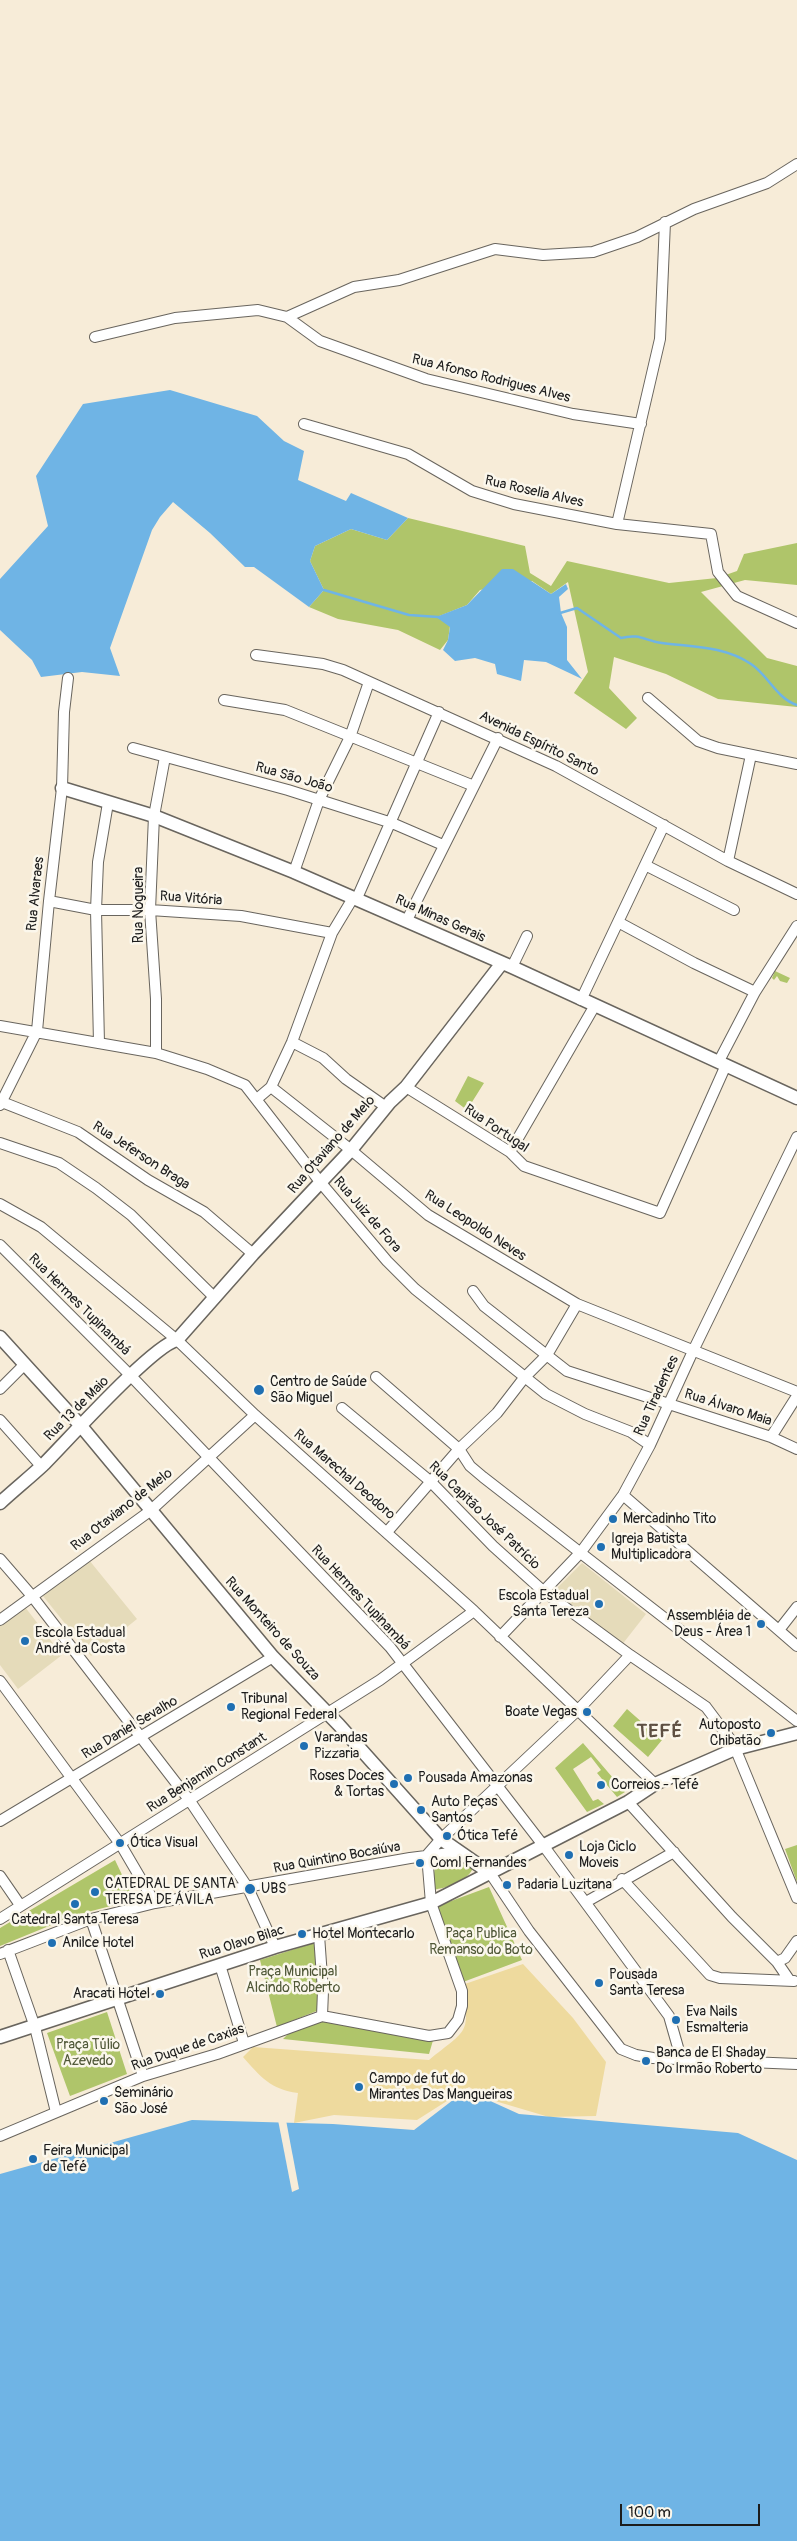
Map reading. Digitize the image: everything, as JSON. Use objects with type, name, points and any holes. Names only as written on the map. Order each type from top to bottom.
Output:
[{"type":"street","points":[[95,336],[175,318],[258,310],[287,317],[354,287],[399,280],[495,249],[543,255],[593,252],[636,237],[694,209],[767,182],[797,164]]},
{"type":"street","points":[[616,524],[660,339],[665,222]]},
{"type":"street","name":"Rua Afonso Rodrigues Alves","points":[[287,317],[320,341],[426,379],[573,414],[641,424]]},
{"type":"street","name":"Rua Roselia Alves","points":[[304,424],[408,454],[444,477],[492,498],[616,524],[711,534],[715,563],[724,582],[737,596],[797,623]]},
{"type":"street","name":"Avenida Espírito Santo","points":[[256,655],[332,666],[498,738],[556,766],[728,861],[797,894]]},
{"type":"street","name":"Rua Alvaraes","points":[[1,1104],[37,1032],[62,788],[64,712],[68,678]]},
{"type":"street","points":[[294,872],[319,800],[350,737],[369,682]]},
{"type":"street","points":[[648,698],[698,740],[718,748],[797,764]]},
{"type":"street","points":[[224,700],[285,710],[474,786]]},
{"type":"street","points":[[258,1098],[271,1087],[292,1042],[332,933],[355,898],[392,823],[439,712]]},
{"type":"street","points":[[406,920],[498,738]]},
{"type":"street","name":"Rua São João","points":[[133,748],[319,800],[392,823],[443,845]]},
{"type":"street","points":[[728,861],[752,755]]},
{"type":"street","name":"Rua Nogueira","points":[[156,1053],[156,999],[150,910],[154,816],[165,757]]},
{"type":"street","name":"Rua Minas Gerais","points":[[62,788],[154,816],[294,872],[406,920],[797,1098]]},
{"type":"street","points":[[99,1043],[96,910],[98,862],[108,803]]},
{"type":"street","points":[[581,1000],[664,825]]},
{"type":"street","points":[[645,865],[734,910]]},
{"type":"street","name":"Rua Vitória","points":[[49,901],[96,910],[150,910],[241,916],[332,933]]},
{"type":"street","points":[[618,922],[755,992]]},
{"type":"street","points":[[723,1063],[755,992],[797,926]]},
{"type":"street","points":[[507,966],[527,936]]},
{"type":"street","name":"Rua Otaviano de Melo","points":[[177,1340],[253,1254],[351,1150],[507,966]]},
{"type":"street","points":[[510,1152],[594,1007]]},
{"type":"street","name":"Rua Juiz de Fora","points":[[0,1026],[156,1053],[207,1069],[245,1085],[258,1098],[321,1183],[382,1255],[415,1289],[546,1394],[585,1414],[631,1432],[650,1445]]},
{"type":"street","points":[[292,1042],[323,1058],[346,1080],[386,1107]]},
{"type":"street","name":"Rua Portugal","points":[[406,1087],[510,1152],[524,1166],[660,1213],[723,1063]]},
{"type":"street","name":"Rua Leopoldo Neves","points":[[271,1087],[351,1150],[428,1215],[577,1304],[797,1392]]},
{"type":"street","name":"Rua Jeferson Braga","points":[[1,1104],[78,1132],[148,1180],[204,1212],[253,1254]]},
{"type":"street","name":"Rua Tiradentes","points":[[500,1638],[581,1552],[623,1495],[650,1445],[693,1351],[797,1137]]},
{"type":"street","points":[[0,1143],[59,1163],[96,1188],[131,1215],[215,1298]]},
{"type":"street","name":"Rua Marechal Deodoro","points":[[0,1204],[41,1227],[177,1340],[255,1416],[474,1611],[500,1638],[579,1709],[655,1784]]},
{"type":"street","name":"Rua Hermes Tupinambá","points":[[0,1245],[132,1376],[209,1460],[390,1648],[543,1845],[669,2016],[680,2058]]},
{"type":"street","name":"Rua Álvaro Maia","points":[[474,1290],[484,1306],[567,1370],[771,1437],[797,1449]]},
{"type":"street","points":[[387,1532],[430,1481],[459,1449],[497,1413],[524,1378],[547,1355],[577,1304]]},
{"type":"street","name":"Rua Monteiro de Souza","points":[[0,1337],[81,1426],[273,1657],[328,1713],[441,1839],[490,1873],[529,1931],[621,2049],[636,2056],[680,2058]]},
{"type":"street","name":"Rua 13 de Maio","points":[[0,1503],[41,1466],[132,1376],[169,1342],[177,1340]]},
{"type":"street","points":[[0,1389],[24,1365]]},
{"type":"street","points":[[376,1376],[459,1449],[470,1466],[483,1477],[797,1721]]},
{"type":"street","points":[[771,1437],[797,1396]]},
{"type":"street","name":"Rua Capitão José Patrício","points":[[342,1408],[430,1481],[493,1546],[543,1591],[630,1655],[706,1707],[724,1728],[735,1749],[797,1898]]},
{"type":"street","name":"Rua Otaviano de Melo","points":[[0,1620],[150,1511],[209,1460],[255,1416]]},
{"type":"street","points":[[0,1420],[41,1466]]},
{"type":"street","points":[[623,1495],[797,1646]]},
{"type":"street","points":[[0,1559],[32,1596],[190,1801],[248,1888],[275,1947]]},
{"type":"street","points":[[779,1630],[797,1607]]},
{"type":"street","name":"Rua Benjamin Constant","points":[[0,1919],[328,1713],[401,1664],[474,1611]]},
{"type":"street","points":[[319,1935],[323,1992],[322,2016],[429,2036],[448,2032],[458,2020],[462,2006],[462,1991],[431,1903],[427,1856],[441,1839],[579,1709],[630,1655]]},
{"type":"street","name":"Rua Daniel Sevalho","points":[[0,1821],[273,1657]]},
{"type":"street","points":[[0,1681],[74,1778],[121,1844],[155,1903]]},
{"type":"street","name":"Rua Olavo Bilac","points":[[0,2037],[275,1947],[431,1903],[628,1802],[655,1784],[735,1749],[797,1733]]},
{"type":"street","points":[[628,1802],[732,1917],[794,1981]]},
{"type":"street","name":"Rua Quintino Bocaiúva","points":[[4,1952],[91,1919],[155,1903],[458,1852]]},
{"type":"street","points":[[586,1902],[622,1879],[674,1852]]},
{"type":"street","points":[[0,1876],[20,1905]]},
{"type":"street","points":[[622,1879],[710,1975],[720,1978],[794,1981]]},
{"type":"street","points":[[91,1919],[143,2076]]},
{"type":"street","points":[[777,1962],[785,1958],[797,1941]]},
{"type":"street","points":[[4,1952],[35,2027],[56,2112]]},
{"type":"street","points":[[220,1965],[244,2043]]},
{"type":"street","name":"Rua Duque de Caxias","points":[[0,2136],[143,2076],[322,2016]]},
{"type":"street","points":[[680,2058],[797,2064]]},
{"type":"shaded area","points":[[89,1560],[137,1619],[91,1656],[43,1596]]},
{"type":"shaded area","name":"Escola Estadual Santa Tereza","points":[[582,1563],[646,1614],[621,1646],[552,1593]]},
{"type":"shaded area","name":"Escola Estadual André da Costa","points":[[25,1607],[62,1655],[18,1689],[0,1665],[0,1626]]},
{"type":"green space","points":[[408,518],[525,546],[530,573],[551,586],[567,561],[669,583],[717,578],[737,571],[744,554],[797,543],[797,585],[745,580],[701,592],[767,658],[797,666],[797,707],[718,699],[666,674],[614,657],[609,688],[637,718],[626,729],[574,693],[588,672],[568,582],[551,594],[532,581],[480,590],[467,605],[437,617],[450,626],[448,640],[440,650],[398,630],[338,619],[309,607],[324,590],[310,561],[315,546],[351,529],[387,540]]},
{"type":"green space","points":[[775,971],[790,978],[787,983],[780,981],[777,976],[774,980],[772,978]]},
{"type":"green space","points":[[468,1076],[484,1083],[467,1110],[455,1101]]},
{"type":"green space","points":[[627,1709],[662,1740],[648,1757],[613,1726]]},
{"type":"green space","points":[[583,1743],[625,1792],[617,1797],[597,1773],[601,1770],[591,1757],[573,1769],[593,1801],[598,1799],[604,1804],[587,1812],[555,1768]]},
{"type":"green space","points":[[797,1845],[797,1882],[785,1849]]},
{"type":"green space","points":[[440,1858],[460,1859],[473,1868],[461,1881],[433,1890],[435,1862]]},
{"type":"green space","points":[[115,1860],[134,1900],[76,1915],[0,1946],[0,1928]]},
{"type":"green space","name":"Paça Publica Remanso do Boto","points":[[489,1887],[522,1960],[463,1982],[435,1907]]},
{"type":"green space","name":"Praça Municipal Alcindo Roberto","points":[[317,1942],[319,2010],[277,2027],[260,1960]]},
{"type":"green space","name":"Praça Túlio Azevedo","points":[[107,2012],[127,2074],[70,2096],[47,2033]]},
{"type":"green space","points":[[323,2020],[434,2037],[429,2054],[283,2039],[292,2030]]},
{"type":"sand","points":[[523,1964],[573,2018],[606,2062],[596,2116],[549,2117],[495,2101],[469,2087],[417,2120],[334,2115],[294,2123],[298,2093],[273,2085],[261,2076],[243,2057],[253,2047],[429,2060],[459,2036],[463,2030],[466,2023],[466,2013],[462,1985]]},
{"type":"water","points":[[170,390],[257,416],[284,441],[304,451],[298,480],[346,501],[351,493],[408,518],[387,540],[351,529],[315,546],[310,561],[324,590],[309,607],[254,567],[245,567],[210,533],[173,502],[152,530],[110,648],[120,676],[82,672],[41,677],[32,660],[0,630],[0,579],[48,526],[36,476],[83,404]]},
{"type":"water","points":[[502,569],[513,569],[551,594],[566,584],[568,589],[559,597],[561,613],[567,627],[567,660],[582,679],[546,662],[524,660],[521,681],[497,674],[495,664],[475,658],[455,661],[443,650],[448,640],[450,627],[436,617],[467,605]]},
{"type":"water","points":[[466,2090],[519,2114],[738,2133],[797,2160],[797,2541],[0,2541],[0,2174],[192,2120],[333,2124],[414,2130]]},
{"type":"pier","points":[[278,2120],[286,2120],[299,2189],[292,2192]]},
{"type":"waterway","points":[[324,590],[409,615],[438,617]]},
{"type":"waterway","points":[[560,613],[577,608],[621,638],[633,636],[656,642],[708,648],[741,658],[763,674],[784,698],[797,705]]},
{"type":"place","name":"Centro de Saúde São Miguel","points":[[259,1390]]},
{"type":"place","name":"Mercadinho Tito","points":[[613,1519]]},
{"type":"place","name":"Igreja Batista Multiplicadora","points":[[601,1547]]},
{"type":"place","name":"Escola Estadual Santa Tereza","points":[[599,1604]]},
{"type":"place","name":"Assembléia de Deus - Área 1","points":[[761,1624]]},
{"type":"place","name":"Escola Estadual André da Costa","points":[[25,1641]]},
{"type":"place","name":"Tribunal Regional Federal","points":[[231,1707]]},
{"type":"place","name":"Boate Vegas","points":[[587,1712]]},
{"type":"place","name":"Autoposto Chibatão","points":[[771,1733]]},
{"type":"place","name":"Varandas Pizzaria","points":[[304,1746]]},
{"type":"place","name":"Pousada Amazonas","points":[[408,1778]]},
{"type":"place","name":"Roses Doces & Tortas","points":[[394,1784]]},
{"type":"place","name":"Correios - Tefé","points":[[601,1785]]},
{"type":"place","name":"Auto Peças Santos","points":[[421,1810]]},
{"type":"place","name":"Ótica Tefé","points":[[447,1836]]},
{"type":"place","name":"Ótica Visual","points":[[120,1843]]},
{"type":"place","name":"Loja Ciclo Moveis","points":[[569,1855]]},
{"type":"place","name":"Coml Fernandes","points":[[420,1863]]},
{"type":"place","name":"Padaria Luzitana","points":[[507,1885]]},
{"type":"place","name":"UBS","points":[[250,1889]]},
{"type":"place","name":"CATEDRAL DE SANTA TERESA DE ÁVILA","points":[[95,1892]]},
{"type":"place","name":"Catedral Santa Teresa","points":[[75,1904]]},
{"type":"place","name":"Hotel Montecarlo","points":[[302,1934]]},
{"type":"place","name":"Anilce Hotel","points":[[52,1943]]},
{"type":"place","name":"Pousada Santa Teresa","points":[[599,1983]]},
{"type":"place","name":"Aracati Hotel","points":[[160,1994]]},
{"type":"place","name":"Eva Nails Esmalteria","points":[[676,2020]]},
{"type":"place","name":"Banca de El Shaday Do Irmão Roberto","points":[[646,2061]]},
{"type":"place","name":"Campo de fut do Mirantes Das Mangueiras","points":[[359,2087]]},
{"type":"place","name":"Seminário São José","points":[[104,2101]]},
{"type":"place","name":"Feira Municipal de Tefé","points":[[33,2159]]},
{"type":"district","name":"TEFÉ","points":[[660,1732]]}]
